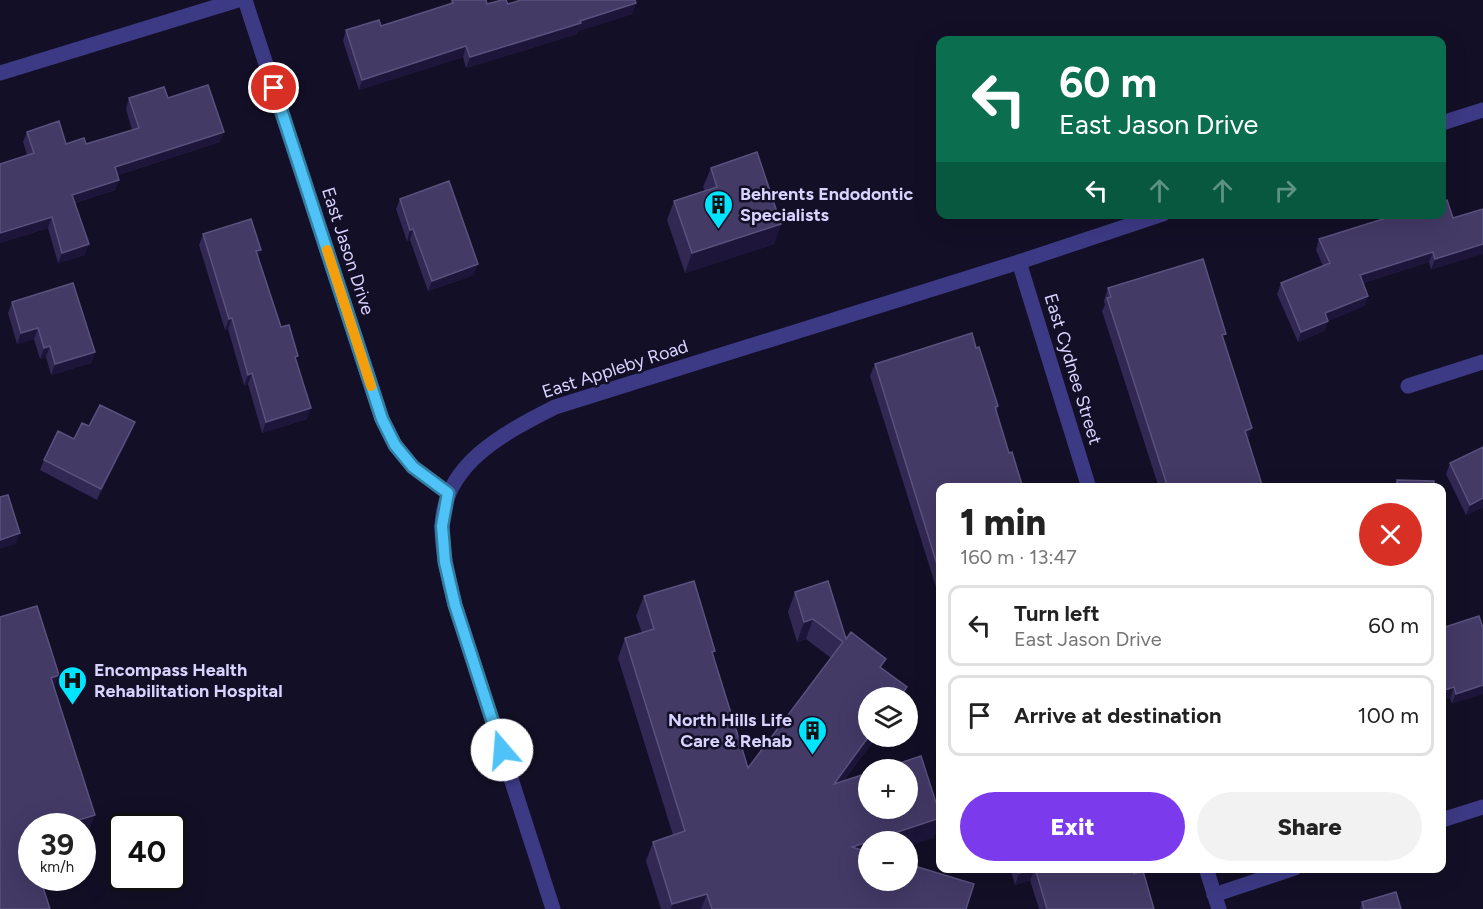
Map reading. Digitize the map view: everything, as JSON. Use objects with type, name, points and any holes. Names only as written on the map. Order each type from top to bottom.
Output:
[{"type":"street","points":[[1,70],[238,0]]},
{"type":"street","name":"East Jason Drive","points":[[245,0],[382,419],[395,445],[413,467],[448,493]]},
{"type":"street","points":[[1446,122],[1483,110]]},
{"type":"street","name":"East Appleby Road","points":[[553,909],[455,605],[445,562],[442,526],[448,493],[466,466],[511,430],[555,407],[1019,262],[1148,219]]},
{"type":"street","name":"East Cydnee Street","points":[[1019,262],[1087,483]]},
{"type":"street","points":[[1408,386],[1483,362]]},
{"type":"street","points":[[1446,819],[1483,807]]},
{"type":"street","points":[[1208,873],[1217,902],[1284,873]]},
{"type":"building","points":[[452,0],[486,0],[487,4],[502,0],[506,0],[508,4],[521,0],[635,0],[636,3],[580,21],[581,23],[470,57],[466,46],[362,80],[346,30],[379,20],[381,26],[453,3]]},
{"type":"building","points":[[208,85],[224,132],[115,167],[119,180],[72,195],[89,244],[62,253],[52,217],[0,233],[0,164],[34,153],[27,132],[59,121],[66,144],[84,138],[86,144],[139,128],[129,98],[164,87],[168,98]]},
{"type":"building","name":"Behrents Endodontic Specialists","points":[[757,152],[781,224],[692,253],[674,201],[717,187],[711,168]]},
{"type":"building","points":[[449,181],[478,264],[432,281],[413,229],[410,230],[400,199]]},
{"type":"building","points":[[1446,200],[1453,218],[1483,209],[1483,244],[1435,259],[1433,252],[1360,275],[1368,296],[1325,313],[1328,321],[1301,332],[1281,283],[1330,263],[1319,239],[1383,219],[1446,219]]},
{"type":"building","points":[[251,219],[261,250],[256,251],[281,327],[289,325],[298,356],[295,357],[311,408],[266,422],[252,373],[248,375],[232,318],[229,319],[203,234]]},
{"type":"building","points":[[1203,259],[1226,334],[1222,335],[1252,428],[1245,431],[1261,483],[1166,483],[1107,298],[1111,297],[1108,288]]},
{"type":"building","points":[[73,283],[95,352],[55,364],[50,346],[44,348],[38,328],[21,333],[12,302]]},
{"type":"building","points":[[972,333],[976,348],[979,347],[998,406],[995,407],[1009,453],[1012,452],[1021,483],[936,483],[936,561],[875,364]]},
{"type":"building","points":[[100,405],[135,422],[101,489],[44,460],[58,431],[74,439],[82,423],[89,426]]},
{"type":"building","points":[[1483,447],[1483,498],[1470,505],[1450,463]]},
{"type":"building","points":[[1397,480],[1434,481],[1434,483],[1397,483]]},
{"type":"building","points":[[8,495],[20,533],[0,540],[0,497]]},
{"type":"building","name":"North Hills Life Care & Rehab","points":[[694,581],[715,651],[712,652],[748,768],[843,642],[813,619],[804,622],[795,592],[828,581],[846,639],[851,632],[886,659],[880,667],[907,687],[858,687],[858,747],[861,747],[834,784],[858,776],[858,819],[918,819],[918,759],[912,759],[921,756],[936,803],[936,819],[901,831],[858,831],[858,845],[852,847],[858,849],[858,891],[918,891],[918,867],[974,884],[966,909],[712,909],[707,894],[672,904],[653,842],[685,831],[625,638],[654,629],[644,596]]},
{"type":"building","points":[[37,606],[59,675],[51,678],[94,813],[18,813],[18,891],[44,891],[50,909],[0,909],[0,617]]},
{"type":"building","points":[[1479,616],[1483,628],[1483,685],[1456,694],[1454,687],[1446,690],[1446,627]]},
{"type":"building","points":[[1036,873],[1144,873],[1154,909],[1047,909]]},
{"type":"building","points":[[1396,892],[1401,909],[1364,909],[1362,902]]},
{"type":"slow traffic","points":[[327,250],[371,386]]},
{"type":"place","name":"Behrents Endodontic Specialists","points":[[719,230]]},
{"type":"place","name":"Encompass Health Rehabilitation Hospital","points":[[73,706]]},
{"type":"place","name":"North Hills Life Care & Rehab","points":[[813,756]]},
{"type":"route","points":[[274,88],[382,419],[395,445],[413,467],[448,493],[442,526],[445,562],[455,605],[502,750]]}]
